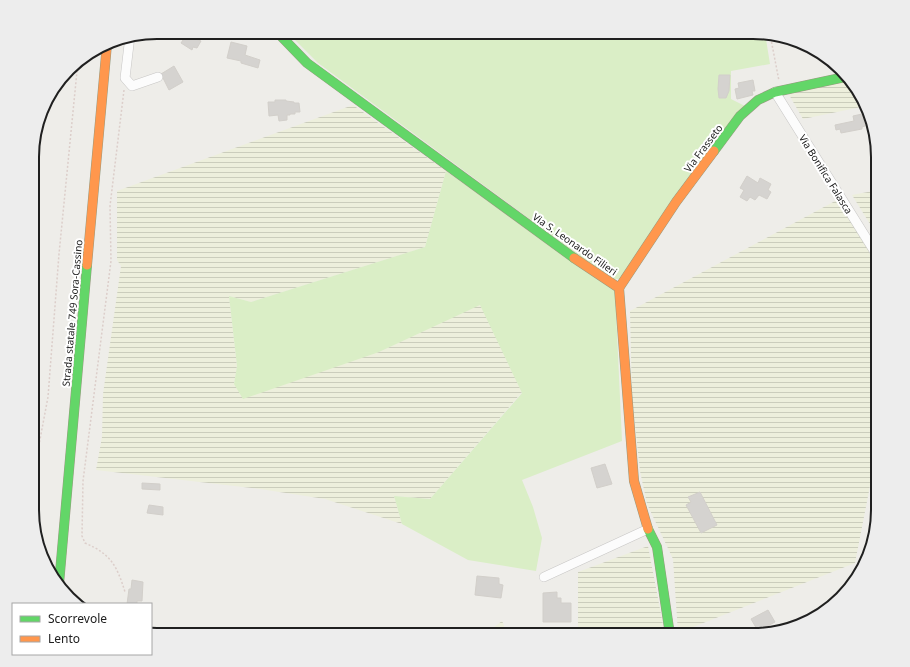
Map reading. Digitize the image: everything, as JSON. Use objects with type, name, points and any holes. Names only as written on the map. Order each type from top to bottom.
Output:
[{"type":"main road","name":"Via S. Leonardo Filieri","points":[[284,39],[307,63],[573,256],[620,288],[634,481],[648,529],[657,547],[669,628]]},
{"type":"main road","name":"Strada statale 749 Sora-Cassino","points":[[60,577],[106,50]]},
{"type":"main road","name":"Via Frasseto","points":[[620,288],[676,202],[740,116],[758,100],[778,91],[841,79]]},
{"type":"street","points":[[129,42],[125,78],[132,86],[158,78]]},
{"type":"street","name":"Via Bonifica Falasca","points":[[778,91],[871,245]]},
{"type":"street","points":[[544,577],[648,529]]},
{"type":"path","points":[[771,40],[778,91]]},
{"type":"path","points":[[39,445],[48,397],[60,246],[77,70]]},
{"type":"path","points":[[125,78],[110,206],[111,261],[83,481],[82,536],[85,543],[100,550],[108,557],[120,577],[125,592]]},
{"type":"green space","points":[[294,39],[761,39],[766,40],[770,64],[731,71],[731,99],[745,106],[620,279],[611,279],[318,63]]},
{"type":"green space","points":[[843,81],[851,91],[860,107],[803,119],[788,93]]},
{"type":"green space","points":[[353,105],[446,171],[425,247],[251,302],[229,296],[237,366],[234,384],[379,352],[480,304],[522,392],[430,499],[394,496],[402,524],[325,499],[260,489],[96,470],[102,437],[103,394],[121,266],[117,260],[117,191]]},
{"type":"green space","points":[[446,171],[615,290],[622,441],[522,480],[533,507],[542,538],[536,571],[468,560],[402,524],[394,496],[430,499],[522,393],[480,305],[379,352],[243,399],[234,384],[237,366],[229,296],[251,302],[425,247]]},
{"type":"green space","points":[[871,191],[871,226],[852,195]]},
{"type":"green space","points":[[837,200],[871,252],[871,481],[855,563],[691,628],[678,628],[673,559],[647,504],[640,471],[632,398],[630,311]]},
{"type":"green space","points":[[648,546],[664,628],[578,628],[578,572]]},
{"type":"green space","points":[[502,621],[504,625],[504,628],[493,628]]},
{"type":"building","points":[[184,39],[196,39],[201,41],[197,48],[193,47],[192,50],[181,43]]},
{"type":"building","points":[[231,42],[247,46],[245,55],[260,60],[258,68],[241,63],[241,61],[227,58]]},
{"type":"building","points":[[174,66],[183,82],[169,90],[161,74]]},
{"type":"building","points":[[719,75],[730,75],[729,91],[726,98],[719,98]]},
{"type":"building","points":[[753,80],[755,91],[752,91],[753,95],[737,99],[735,89],[739,88],[738,83]]},
{"type":"building","points":[[275,100],[286,100],[299,103],[300,112],[287,115],[287,120],[279,121],[278,115],[269,116],[268,102],[275,102]]},
{"type":"building","points":[[862,114],[865,126],[862,127],[862,129],[841,133],[840,129],[836,130],[835,125],[854,121],[853,116]]},
{"type":"building","points":[[747,176],[758,183],[760,178],[771,184],[768,190],[771,192],[767,199],[759,195],[755,200],[750,197],[747,201],[740,197],[744,190],[740,188]]},
{"type":"building","points":[[605,464],[612,484],[597,488],[591,468]]},
{"type":"building","points":[[142,483],[160,484],[160,490],[142,489]]},
{"type":"building","points":[[700,492],[717,525],[701,533],[686,505],[691,502],[688,497]]},
{"type":"building","points":[[149,505],[163,507],[163,515],[147,513]]},
{"type":"building","points":[[477,576],[499,578],[499,584],[503,585],[501,598],[475,595]]},
{"type":"building","points":[[132,580],[143,582],[142,601],[137,601],[137,603],[127,603],[129,589],[131,589]]},
{"type":"building","points":[[557,592],[557,598],[561,598],[561,603],[571,603],[571,622],[543,622],[543,593]]},
{"type":"building","points":[[768,610],[775,622],[765,627],[756,628],[751,619]]},
{"type":"traffic: fast","points":[[284,39],[307,63],[574,258]]},
{"type":"traffic: fast","points":[[714,151],[740,116],[758,100],[775,92],[840,78]]},
{"type":"traffic: fast","points":[[60,577],[87,265]]},
{"type":"traffic: fast","points":[[648,529],[657,547],[669,628]]},
{"type":"traffic: slow","points":[[87,265],[106,50]]},
{"type":"traffic: slow","points":[[619,288],[676,202],[714,151]]},
{"type":"traffic: slow","points":[[574,258],[619,288],[634,481],[648,529]]}]
